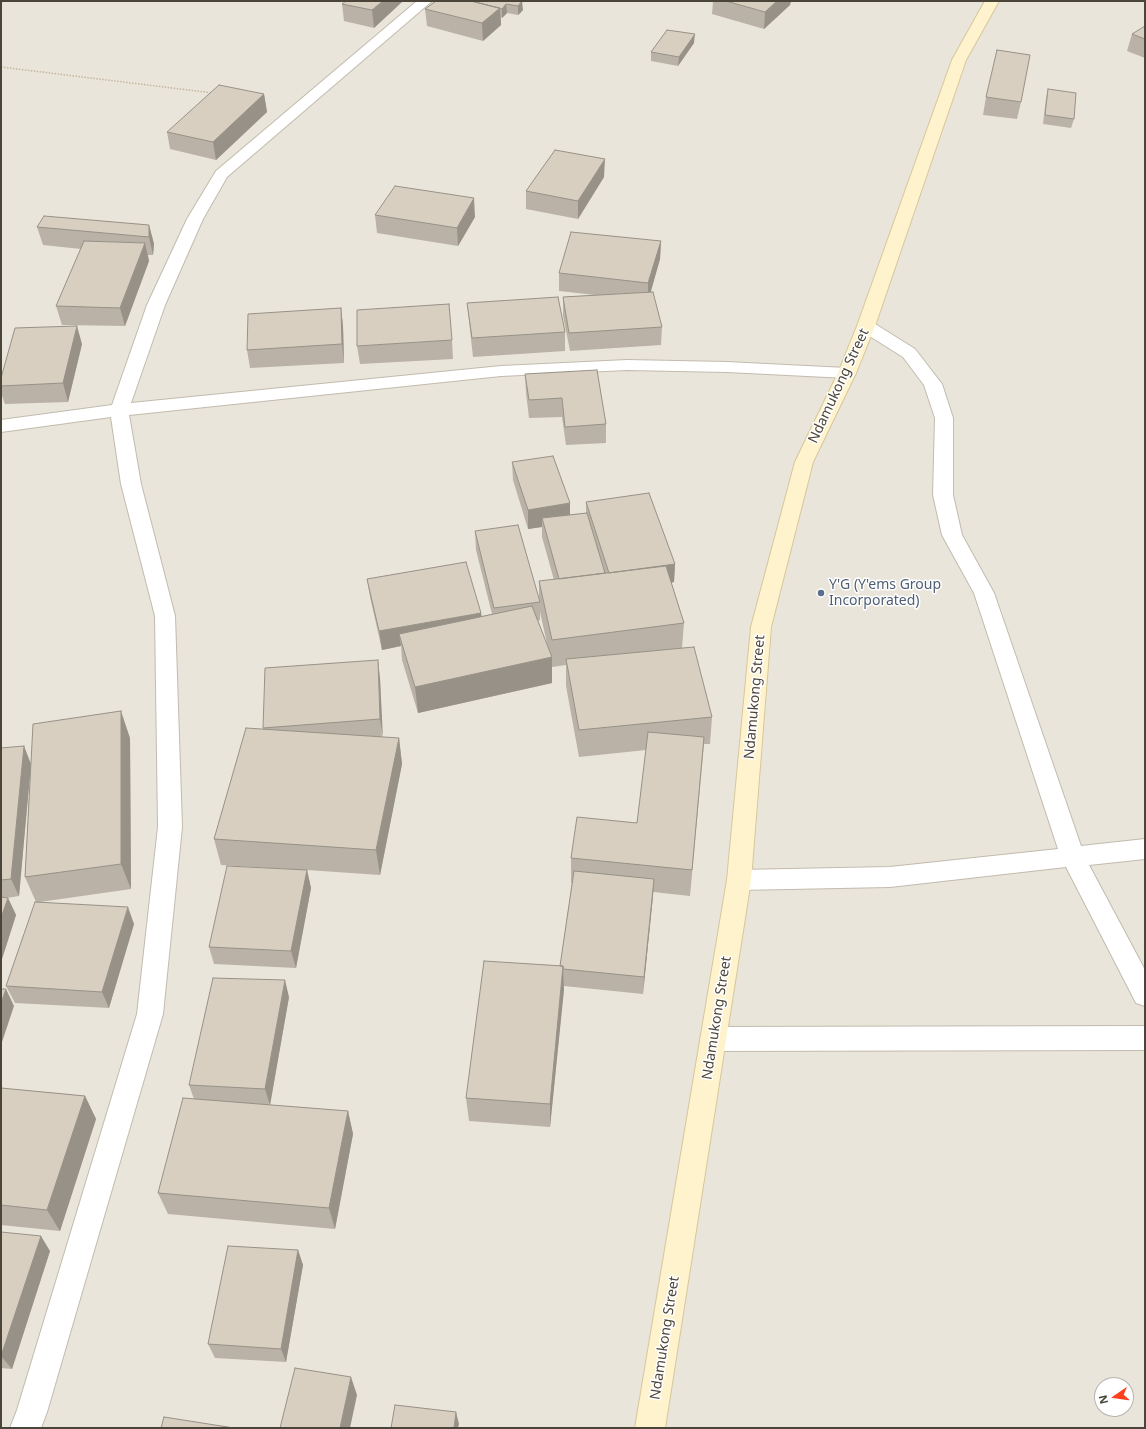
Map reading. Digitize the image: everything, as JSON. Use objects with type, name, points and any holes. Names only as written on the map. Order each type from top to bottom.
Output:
[{"type":"main road","name":"Ndamukong Street","points":[[650,1428],[739,880],[761,627],[804,462],[847,373],[866,326],[959,60],[992,1]]},
{"type":"street","points":[[25,1428],[34,1404],[150,1014],[170,827],[165,616],[131,484],[119,410],[156,305],[195,219],[221,174],[425,1]]},
{"type":"street","points":[[866,326],[909,353],[933,384],[944,418],[942,495],[952,535],[984,593],[1073,857],[1145,995]]},
{"type":"street","points":[[1,426],[119,410],[501,371],[619,365],[727,367],[847,373]]},
{"type":"street","points":[[739,880],[890,877],[1145,849]]},
{"type":"street","points":[[714,1039],[1145,1038]]},
{"type":"path","points":[[1,67],[218,94]]},
{"type":"shaded area","points":[[1,1],[1145,1],[1145,1428],[1,1428]]},
{"type":"building","points":[[346,1],[383,1],[372,10],[342,4]]},
{"type":"building","points":[[436,1],[471,1],[500,8],[482,23],[425,9]]},
{"type":"building","points":[[471,1],[522,1],[518,6],[506,4],[502,9]]},
{"type":"building","points":[[726,1],[777,1],[765,12]]},
{"type":"building","points":[[1145,26],[1145,39],[1132,34]]},
{"type":"building","points":[[667,30],[695,34],[679,57],[651,52]]},
{"type":"building","points":[[997,50],[1030,55],[1021,102],[986,97]]},
{"type":"building","points":[[219,85],[264,94],[213,142],[167,132]]},
{"type":"building","points":[[1048,89],[1076,93],[1074,119],[1045,115]]},
{"type":"building","points":[[555,150],[605,159],[578,201],[526,191]]},
{"type":"building","points":[[395,186],[474,198],[457,228],[375,215]]},
{"type":"building","points":[[44,216],[149,225],[149,237],[37,227]]},
{"type":"building","points":[[571,232],[661,241],[648,283],[559,273]]},
{"type":"building","points":[[84,241],[145,243],[120,308],[56,306]]},
{"type":"building","points":[[653,292],[662,327],[569,333],[563,297]]},
{"type":"building","points":[[558,297],[565,332],[472,338],[467,303]]},
{"type":"building","points":[[449,304],[452,340],[357,346],[357,310]]},
{"type":"building","points":[[341,308],[342,344],[247,350],[248,314]]},
{"type":"building","points":[[77,326],[63,383],[1,386],[1,378],[15,328]]},
{"type":"building","points":[[597,370],[606,424],[565,427],[562,398],[529,400],[525,374]]},
{"type":"building","points":[[553,456],[570,503],[528,510],[512,462]]},
{"type":"building","points":[[649,493],[675,564],[609,573],[586,502]]},
{"type":"building","points":[[587,513],[605,573],[559,579],[542,518]]},
{"type":"building","points":[[518,525],[540,602],[494,608],[475,531]]},
{"type":"building","points":[[466,562],[481,613],[379,631],[367,579]]},
{"type":"building","points":[[666,566],[684,623],[552,640],[539,581]]},
{"type":"building","points":[[532,606],[552,657],[415,687],[399,634]]},
{"type":"building","points":[[694,647],[712,717],[579,730],[566,659]]},
{"type":"building","points":[[378,660],[380,719],[263,728],[265,668]]},
{"type":"building","points":[[121,711],[121,864],[25,877],[33,724]]},
{"type":"building","points":[[246,728],[399,738],[376,850],[214,839]]},
{"type":"building","points":[[648,732],[704,737],[692,870],[571,858],[577,817],[637,823]]},
{"type":"building","points":[[24,746],[11,879],[1,880],[1,748]]},
{"type":"building","points":[[227,866],[307,870],[291,951],[209,947]]},
{"type":"building","points":[[574,871],[654,879],[644,977],[563,969],[563,966],[560,966]]},
{"type":"building","points":[[1,897],[8,898],[1,918]]},
{"type":"building","points":[[35,902],[128,907],[102,992],[6,986]]},
{"type":"building","points":[[484,961],[563,966],[550,1104],[466,1098]]},
{"type":"building","points":[[213,978],[285,980],[265,1089],[189,1085]]},
{"type":"building","points":[[1,989],[6,989],[1,1003]]},
{"type":"building","points":[[1,1088],[85,1096],[47,1210],[1,1205]]},
{"type":"building","points":[[183,1098],[348,1111],[329,1208],[158,1193]]},
{"type":"building","points":[[1,1232],[41,1236],[1,1356]]},
{"type":"building","points":[[228,1246],[298,1250],[281,1349],[208,1344]]},
{"type":"building","points":[[295,1368],[351,1377],[340,1428],[280,1428]]},
{"type":"building","points":[[395,1405],[456,1412],[454,1428],[391,1428]]},
{"type":"building","points":[[164,1417],[234,1428],[161,1428]]},
{"type":"place","name":"Y'G (Y'ems Group Incorporated)","points":[[821,593]]}]
